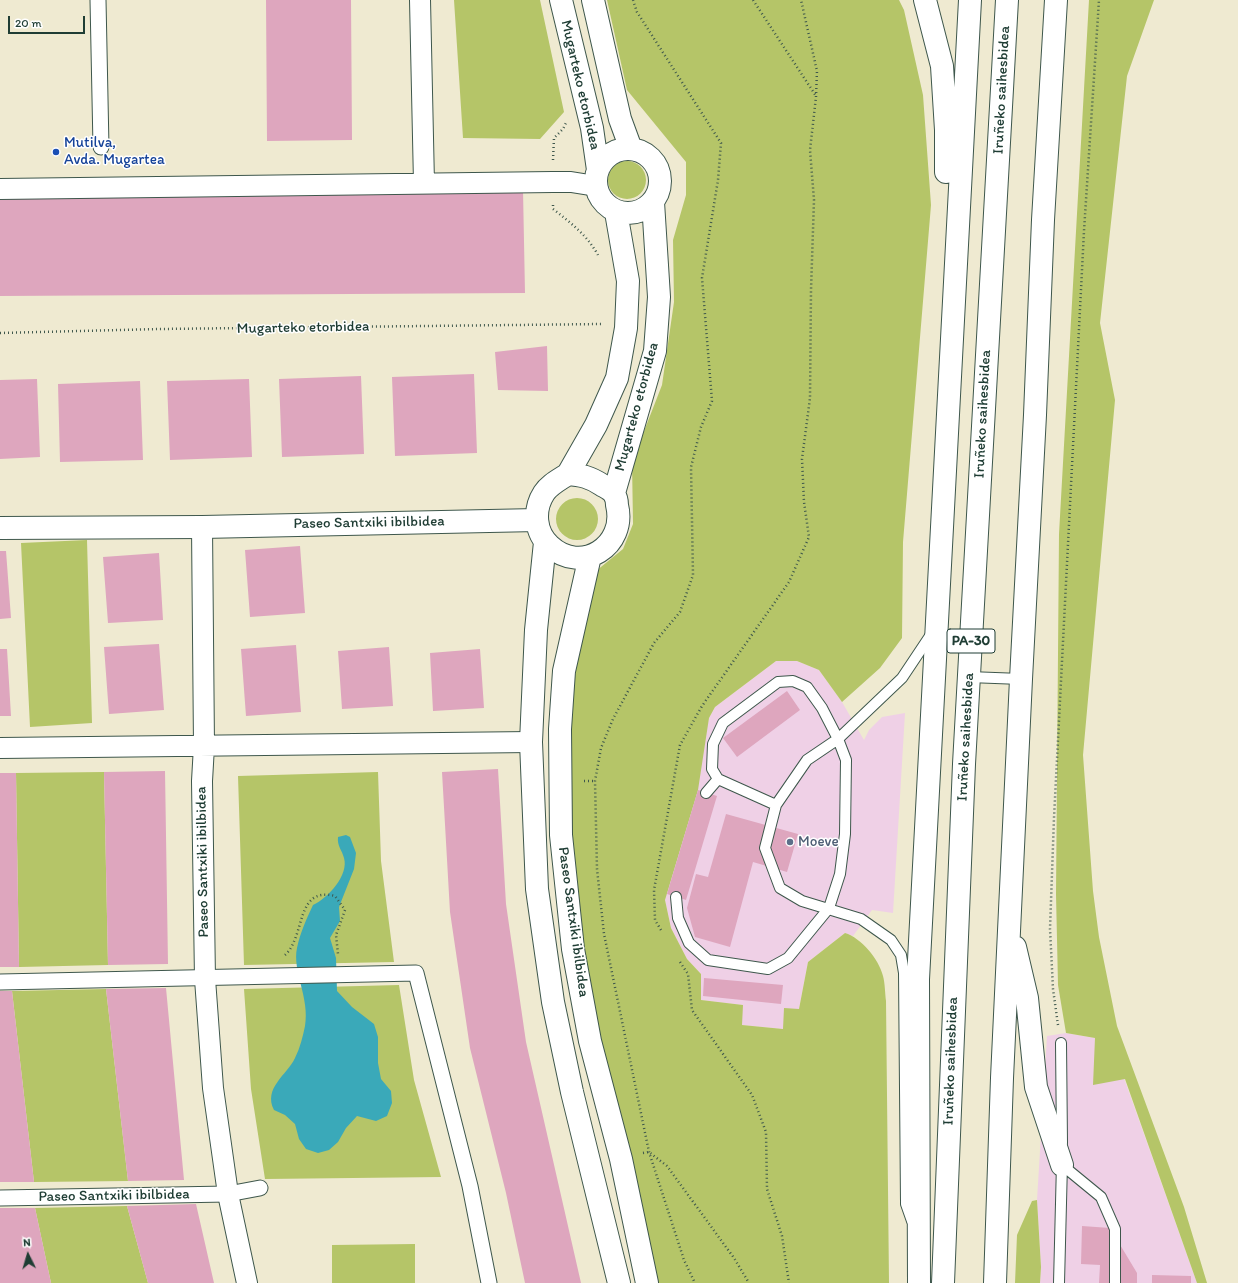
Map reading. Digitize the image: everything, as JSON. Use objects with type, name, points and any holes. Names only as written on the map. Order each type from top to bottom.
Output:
[{"type":"main road","name":"Mugarteko etorbidea","points":[[561,0],[592,128],[597,178]]},
{"type":"main road","name":"Mugarteko etorbidea","points":[[593,0],[620,119],[631,149]]},
{"type":"main road","points":[[924,0],[942,66],[946,130],[946,204],[955,252]]},
{"type":"main road","points":[[920,1283],[918,979],[935,628],[970,0]]},
{"type":"main road","name":"Iruñeko saihesbidea","points":[[943,1283],[953,1004],[969,677],[1007,0]]},
{"type":"main road","points":[[995,1283],[1009,923],[1036,415],[1044,212],[1056,0]]},
{"type":"main road","points":[[631,149],[645,153],[655,163],[660,176],[660,189],[653,202],[643,210],[629,214],[616,212],[602,202],[597,178],[606,158],[618,151],[631,149]]},
{"type":"main road","name":"Mugarteko etorbidea","points":[[614,493],[655,351],[658,297],[653,202]]},
{"type":"main road","name":"Mugarteko etorbidea","points":[[568,474],[596,425],[619,371],[626,328],[628,282],[616,212]]},
{"type":"main road","points":[[568,474],[582,475],[614,493],[619,514],[618,528],[612,540],[602,550],[590,556],[577,558],[565,556],[554,550],[545,542],[539,531],[537,520],[538,506],[544,493],[554,483],[568,474]]},
{"type":"main road","name":"Paseo Santxiki ibilbidea","points":[[0,528],[537,520]]},
{"type":"main road","name":"Paseo Santxiki ibilbidea","points":[[545,542],[536,630],[531,742],[538,889],[553,1002],[572,1092],[619,1283]]},
{"type":"main road","name":"Paseo Santxiki ibilbidea","points":[[590,556],[564,671],[560,729],[561,835],[573,949],[590,1041],[621,1158],[647,1283]]},
{"type":"main road","points":[[1009,923],[1027,998],[1036,1087],[1062,1165]]},
{"type":"street","points":[[98,0],[101,147]]},
{"type":"street","points":[[420,0],[424,183]]},
{"type":"street","points":[[0,189],[571,182],[597,178]]},
{"type":"street","name":"Paseo Santxiki ibilbidea","points":[[202,526],[204,746],[202,781],[205,979],[213,1088],[228,1194],[247,1283]]},
{"type":"street","points":[[0,748],[531,742]]},
{"type":"street","points":[[0,982],[205,979],[416,973],[470,1186],[489,1283]]},
{"type":"street","name":"Paseo Santxiki ibilbidea","points":[[0,1198],[228,1194],[260,1188]]},
{"type":"lane","points":[[920,1248],[906,1204],[904,973],[901,956],[892,940],[861,919],[802,901],[780,888],[765,848],[776,805],[807,760],[838,740],[902,678],[935,628]]},
{"type":"lane","points":[[969,677],[1021,679]]},
{"type":"lane","points":[[676,897],[678,918],[689,943],[708,960],[768,969],[788,958],[829,908],[840,874],[845,834],[846,760],[822,708],[807,687],[793,681],[778,682],[723,722],[714,744],[712,769],[718,779],[776,805]]},
{"type":"lane","points":[[706,793],[718,779]]},
{"type":"lane","points":[[1059,1283],[1062,1165],[1061,1043]]},
{"type":"lane","points":[[1062,1165],[1101,1197],[1115,1229],[1115,1283]]},
{"type":"path","points":[[633,0],[637,12],[721,143],[718,180],[702,278],[712,401],[701,428],[691,467],[693,575],[680,612],[654,643],[613,719],[601,748],[595,781],[597,869],[604,934],[649,1152],[684,1260],[695,1283]]},
{"type":"path","points":[[753,0],[816,97]]},
{"type":"path","points":[[662,931],[655,920],[654,890],[680,745],[702,706],[789,582],[809,537],[804,502],[802,459],[810,398],[814,200],[810,150],[816,97],[817,70],[801,0]]},
{"type":"path","points":[[1061,1043],[1052,989],[1050,929],[1053,834],[1084,231],[1099,0]]},
{"type":"path","name":"Mugarteko etorbidea","points":[[0,333],[159,329],[607,324]]},
{"type":"path","points":[[262,977],[289,951],[297,938],[301,916],[308,902],[326,894],[335,896],[345,910],[336,935],[338,955],[351,975]]},
{"type":"path","points":[[680,961],[688,974],[692,1010],[752,1095],[766,1132],[767,1189],[782,1236],[789,1283]]},
{"type":"path","points":[[649,1152],[667,1166],[734,1258],[749,1283]]},
{"type":"shaded area","name":"Moeve","points":[[776,661],[797,661],[819,670],[842,702],[864,740],[869,730],[882,717],[905,713],[893,913],[872,910],[853,936],[845,933],[808,962],[799,1009],[783,1029],[741,1025],[742,1005],[700,1000],[701,974],[687,959],[671,928],[665,900],[709,718],[715,707]]},
{"type":"shaded area","points":[[1066,1033],[1095,1038],[1124,1078],[1197,1283],[1040,1283],[1041,1267],[1037,1200],[1047,1036]]},
{"type":"green space","points":[[454,0],[540,0],[564,112],[540,139],[463,138]]},
{"type":"green space","points":[[607,0],[899,0],[904,10],[923,95],[931,205],[903,542],[902,638],[880,668],[842,702],[819,670],[797,661],[776,661],[715,707],[709,718],[698,790],[665,900],[671,928],[687,959],[701,974],[701,1000],[743,1005],[742,1025],[783,1029],[784,1008],[799,1009],[808,962],[845,933],[863,944],[878,963],[884,979],[886,1001],[889,1283],[656,1283],[593,1005],[580,926],[572,851],[569,764],[574,682],[586,612],[596,571],[623,549],[633,524],[632,462],[662,385],[674,302],[673,240],[686,195],[686,162],[627,90]]},
{"type":"green space","points":[[1089,0],[1154,0],[1127,76],[1100,323],[1115,400],[1083,755],[1093,891],[1099,937],[1117,1026],[1184,1207],[1207,1283],[1197,1283],[1125,1079],[1093,1085],[1095,1038],[1066,1033],[1058,985],[1056,894],[1059,534]]},
{"type":"green space","points":[[627,161],[640,167],[646,180],[640,193],[627,199],[614,193],[608,180],[614,167]]},
{"type":"green space","points":[[573,498],[581,498],[589,501],[595,507],[598,519],[595,531],[589,537],[581,540],[573,540],[565,537],[559,531],[556,523],[556,515],[559,507],[565,501]]},
{"type":"green space","points":[[87,540],[92,723],[30,727],[21,543]]},
{"type":"green space","points":[[104,772],[108,965],[19,967],[16,773]]},
{"type":"green space","points":[[378,772],[381,861],[394,962],[244,965],[238,776]]},
{"type":"green space","points":[[399,985],[414,1080],[441,1177],[265,1179],[251,1089],[244,989]]},
{"type":"green space","points":[[106,989],[128,1181],[34,1182],[12,991]]},
{"type":"green space","points":[[1037,1200],[1041,1267],[1040,1283],[1015,1283],[1017,1235],[1032,1201]]},
{"type":"green space","points":[[127,1206],[148,1283],[51,1283],[35,1208]]},
{"type":"green space","points":[[415,1244],[415,1283],[332,1283],[332,1245]]},
{"type":"water","points":[[346,835],[350,837],[356,853],[354,869],[339,907],[340,921],[330,938],[336,958],[337,991],[352,1007],[374,1024],[378,1037],[378,1063],[381,1079],[391,1091],[392,1103],[387,1116],[376,1121],[357,1116],[346,1128],[338,1142],[329,1150],[318,1153],[306,1149],[299,1139],[295,1124],[285,1115],[274,1110],[271,1102],[277,1082],[295,1058],[305,1026],[305,1005],[296,957],[298,942],[313,905],[331,892],[343,872],[345,865],[344,858],[338,843],[338,837]]},
{"type":"building","points":[[266,0],[351,0],[352,140],[267,141]]},
{"type":"building","points":[[523,190],[525,293],[0,296],[0,199]]},
{"type":"building","points":[[547,346],[548,391],[498,390],[495,352]]},
{"type":"building","points":[[474,374],[477,453],[395,456],[392,377]]},
{"type":"building","points":[[361,376],[364,454],[282,457],[279,379]]},
{"type":"building","points":[[37,379],[40,457],[0,459],[0,380]]},
{"type":"building","points":[[249,379],[252,457],[170,460],[167,381]]},
{"type":"building","points":[[140,381],[143,460],[60,462],[58,384]]},
{"type":"building","points":[[300,546],[305,613],[250,617],[245,550]]},
{"type":"building","points":[[0,551],[6,551],[11,618],[0,619]]},
{"type":"building","points":[[159,553],[163,620],[108,623],[103,557]]},
{"type":"building","points":[[159,644],[164,710],[109,714],[104,647]]},
{"type":"building","points":[[296,645],[301,712],[246,716],[241,649]]},
{"type":"building","points":[[389,647],[393,706],[342,709],[338,651]]},
{"type":"building","points":[[0,649],[7,649],[11,716],[0,716]]},
{"type":"building","points":[[480,649],[484,708],[433,711],[430,653]]},
{"type":"building","points":[[787,691],[800,710],[737,757],[723,738]]},
{"type":"building","points":[[498,769],[506,904],[526,1042],[581,1283],[525,1283],[506,1193],[470,1048],[450,912],[442,772]]},
{"type":"building","points":[[165,771],[168,964],[108,965],[104,772]]},
{"type":"building","points":[[0,773],[16,773],[19,967],[0,967]]},
{"type":"building","points":[[698,790],[717,796],[686,900],[667,894]]},
{"type":"building","points":[[726,814],[798,834],[787,872],[753,862],[730,947],[695,937],[687,908],[696,874],[708,877]]},
{"type":"building","points":[[704,978],[783,985],[781,1004],[703,996]]},
{"type":"building","points":[[166,988],[184,1180],[128,1181],[106,989]]},
{"type":"building","points":[[0,991],[12,991],[34,1182],[0,1182]]},
{"type":"building","points":[[196,1204],[214,1283],[148,1283],[127,1206]]},
{"type":"building","points":[[0,1208],[35,1208],[51,1283],[0,1283]]},
{"type":"building","points":[[1082,1226],[1110,1228],[1137,1273],[1137,1283],[1099,1283],[1100,1265],[1081,1264]]},
{"type":"building","points":[[1152,1275],[1191,1276],[1191,1283],[1152,1283]]},
{"type":"place","name":"Mutilva, Avda. Mugartea","points":[[56,152]]},
{"type":"place","name":"Moeve","points":[[790,842]]}]
